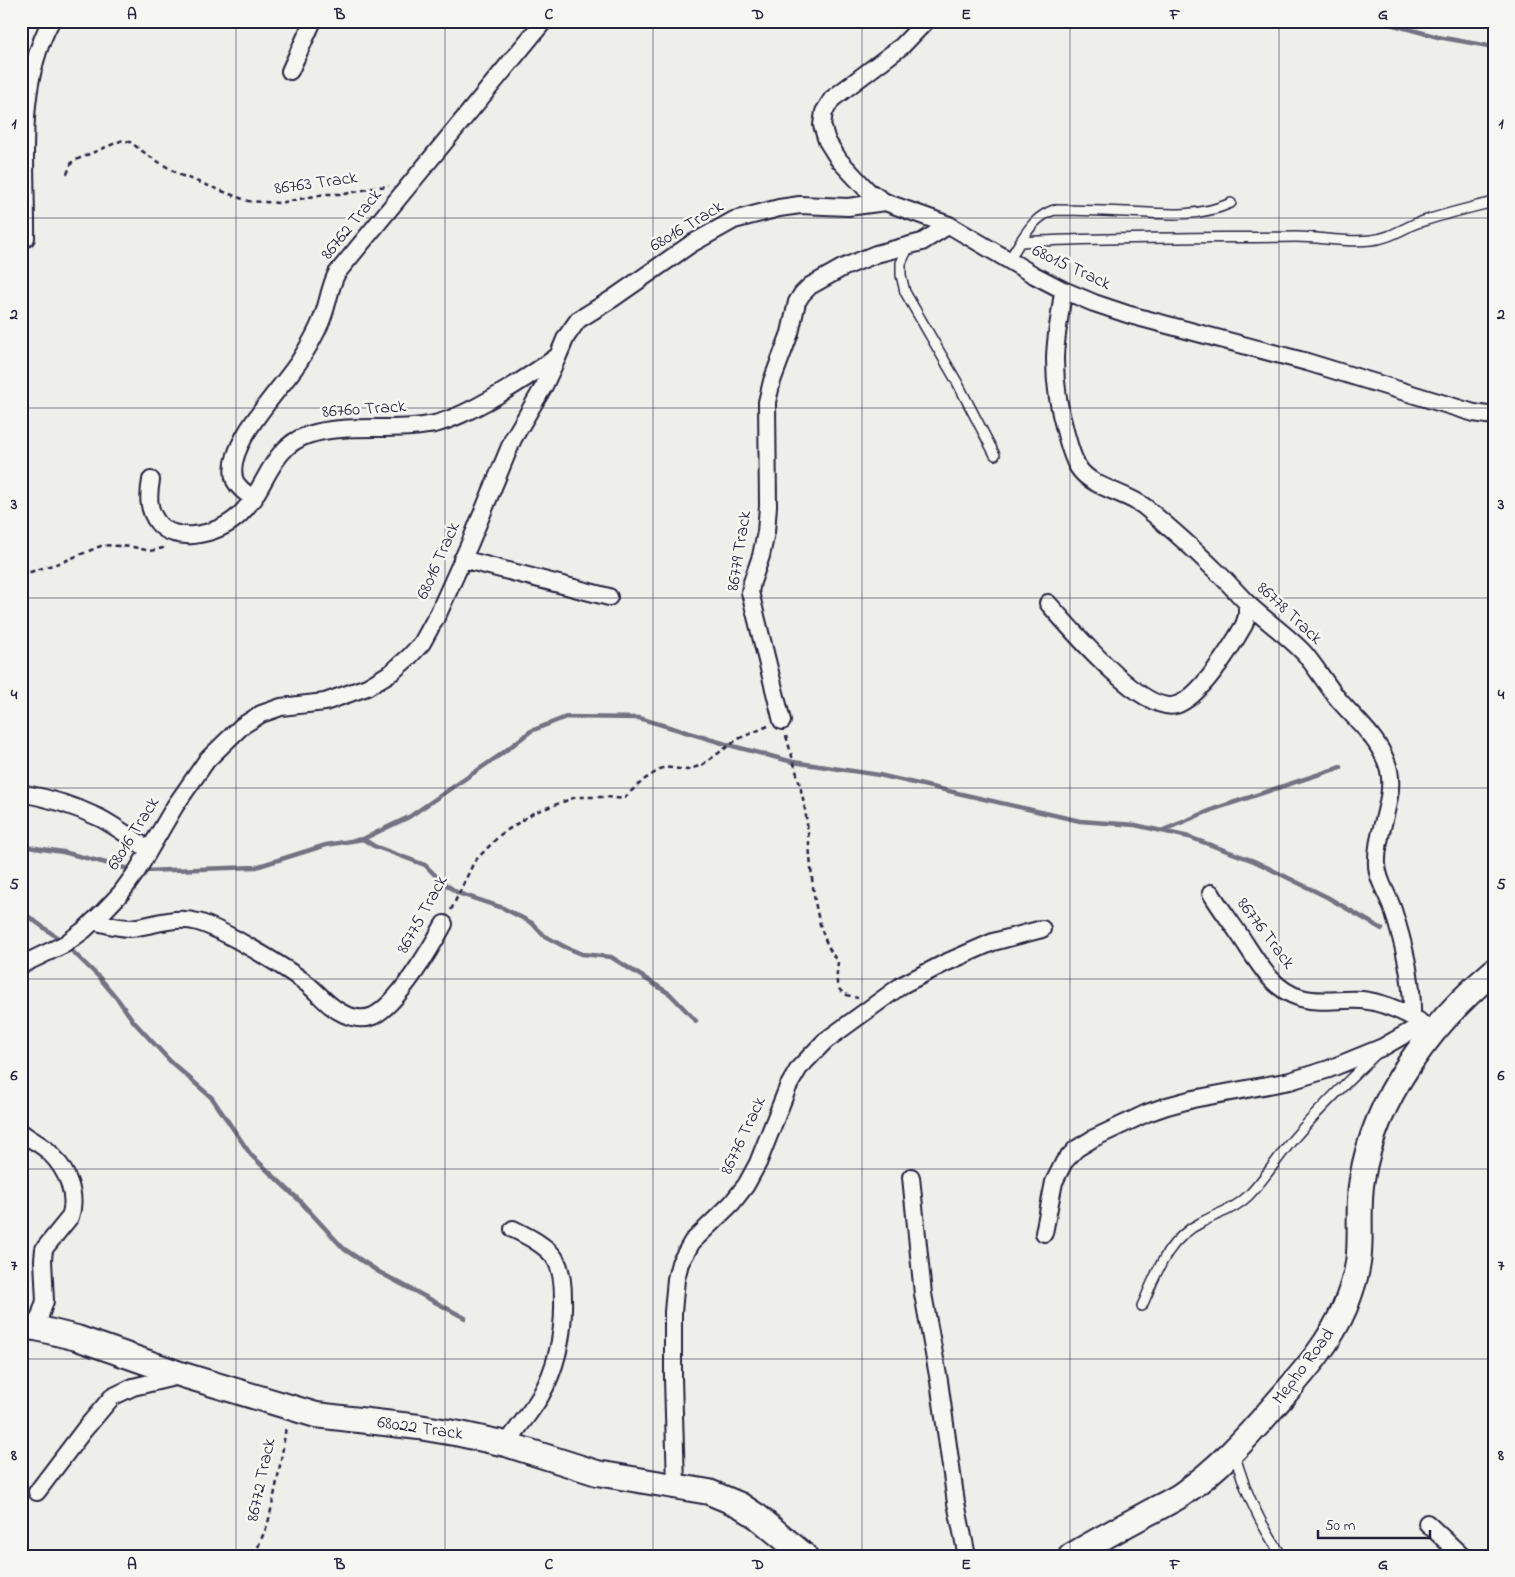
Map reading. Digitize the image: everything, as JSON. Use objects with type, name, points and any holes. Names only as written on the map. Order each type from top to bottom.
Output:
[{"type":"street","points":[[26,238],[24,146],[29,91],[36,58],[51,21]]},
{"type":"street","points":[[290,71],[313,21]]},
{"type":"street","name":"86762 Track","points":[[254,498],[240,488],[236,482],[233,472],[234,460],[242,439],[300,360],[320,324],[331,285],[338,273],[544,21]]},
{"type":"street","name":"68015 Track","points":[[926,21],[902,46],[832,99],[824,112],[822,125],[827,141],[839,160],[868,191],[885,202],[949,225],[1064,290],[1130,315],[1238,342],[1474,413],[1494,416]]},
{"type":"street","name":"68016 Track","points":[[21,964],[65,944],[93,921],[121,893],[137,871],[175,806],[207,760],[242,726],[261,714],[281,707],[325,702],[367,686],[392,672],[422,643],[439,612],[513,438],[544,386],[571,327],[578,320],[612,299],[691,244],[734,220],[800,204],[848,207],[885,202]]},
{"type":"street","name":"86779 Track","points":[[782,721],[750,592],[766,532],[768,506],[767,402],[772,381],[790,333],[798,302],[802,294],[810,286],[842,268],[876,254],[922,242],[949,225]]},
{"type":"street","name":"86778 Track","points":[[1064,290],[1055,359],[1057,394],[1063,424],[1078,468],[1098,484],[1139,502],[1195,550],[1247,603],[1304,654],[1339,700],[1367,730],[1387,762],[1391,775],[1390,794],[1378,839],[1377,870],[1392,907],[1423,1024]]},
{"type":"street","name":"86760 Track","points":[[160,526],[173,534],[186,536],[216,530],[234,520],[254,498],[281,454],[295,441],[307,435],[348,429],[402,428],[430,425],[455,417],[482,404],[524,380],[558,356]]},
{"type":"street","points":[[151,480],[149,505],[160,526]]},
{"type":"street","points":[[462,559],[609,597]]},
{"type":"street","points":[[1048,603],[1110,670],[1152,701],[1165,706],[1176,706],[1187,700],[1206,681],[1244,624],[1247,603]]},
{"type":"street","points":[[21,794],[56,801],[78,808],[117,828],[149,850]]},
{"type":"street","name":"86776 Track","points":[[1211,893],[1268,977],[1284,991],[1301,998],[1322,1002],[1362,1000],[1378,1003],[1423,1024]]},
{"type":"street","name":"86775 Track","points":[[93,921],[129,928],[177,920],[197,922],[222,932],[251,948],[308,984],[331,1006],[344,1014],[360,1019],[372,1017],[383,1010],[394,999],[431,948],[444,924]]},
{"type":"street","name":"86776 Track","points":[[676,1486],[673,1312],[676,1279],[680,1262],[692,1242],[732,1204],[746,1185],[758,1163],[788,1087],[799,1068],[825,1041],[914,978],[993,942],[1042,929]]},
{"type":"street","name":"Mepho Road","points":[[1071,1556],[1179,1496],[1207,1476],[1234,1451],[1307,1369],[1328,1339],[1345,1306],[1358,1263],[1361,1180],[1370,1142],[1388,1100],[1406,1068],[1423,1024],[1450,1011],[1494,971]]},
{"type":"street","points":[[1044,1233],[1054,1182],[1064,1162],[1076,1148],[1094,1138],[1147,1113],[1167,1106],[1193,1099],[1307,1077],[1383,1047],[1423,1024]]},
{"type":"street","points":[[21,1132],[50,1152],[60,1165],[70,1182],[72,1206],[70,1217],[44,1249],[45,1301],[29,1328]]},
{"type":"street","points":[[911,1177],[923,1294],[939,1381],[956,1502],[967,1556]]},
{"type":"street","points":[[506,1444],[539,1398],[551,1375],[564,1320],[560,1269],[555,1258],[548,1250],[513,1229]]},
{"type":"street","name":"68022 Track","points":[[29,1328],[85,1340],[182,1375],[238,1390],[288,1408],[316,1415],[419,1427],[506,1444],[597,1473],[709,1492],[740,1505],[763,1521],[805,1556]]},
{"type":"street","points":[[37,1492],[84,1430],[112,1397],[133,1387],[182,1375]]},
{"type":"street","points":[[1427,1523],[1462,1556]]},
{"type":"lane","points":[[1020,242],[1220,237],[1304,237],[1350,241],[1373,240],[1391,235],[1415,224],[1494,202]]},
{"type":"lane","points":[[1009,260],[1032,224],[1042,214],[1054,210],[1198,214],[1231,203]]},
{"type":"lane","points":[[909,246],[901,263],[901,275],[906,292],[957,382],[995,455]]},
{"type":"lane","points":[[1142,1306],[1159,1267],[1171,1246],[1184,1232],[1201,1222],[1234,1208],[1249,1196],[1295,1137],[1383,1047]]},
{"type":"lane","points":[[1234,1451],[1243,1484],[1254,1509],[1267,1534],[1282,1556]]},
{"type":"path","name":"86763 Track","points":[[67,174],[72,162],[123,140],[130,142],[180,175],[248,201],[280,203],[325,194],[337,195],[378,187],[398,187],[414,181]]},
{"type":"path","points":[[21,575],[65,561],[104,545],[133,547],[150,551],[163,548],[160,526]]},
{"type":"path","name":"86775 Track","points":[[444,924],[474,862],[500,835],[532,813],[576,797],[624,799],[645,779],[664,767],[687,770],[702,765],[738,739],[756,730],[782,721]]},
{"type":"path","points":[[782,721],[805,809],[818,915],[831,953],[838,962],[836,983],[840,991],[849,996],[876,1004]]},
{"type":"path","name":"86772 Track","points":[[256,1556],[257,1546],[268,1522],[280,1469],[288,1408]]},
{"type":"waterway","points":[[1379,21],[1438,37],[1494,47]]},
{"type":"waterway","points":[[143,871],[256,867],[326,845],[363,839],[409,817],[500,755],[531,731],[566,717],[639,718],[793,762],[879,775],[1080,821],[1135,825],[1189,837],[1254,861],[1327,897],[1382,929]]},
{"type":"waterway","points":[[1161,831],[1214,809],[1341,767]]},
{"type":"waterway","points":[[363,839],[374,846],[425,865],[441,881],[458,893],[503,908],[532,923],[543,935],[565,947],[582,954],[611,957],[670,994],[696,1021]]},
{"type":"waterway","points":[[21,846],[63,852],[133,870]]},
{"type":"waterway","points":[[21,911],[62,941]]},
{"type":"waterway","points":[[67,946],[99,977],[134,1022],[171,1062],[212,1098],[251,1155],[299,1200],[344,1249],[379,1272],[465,1318]]}]
